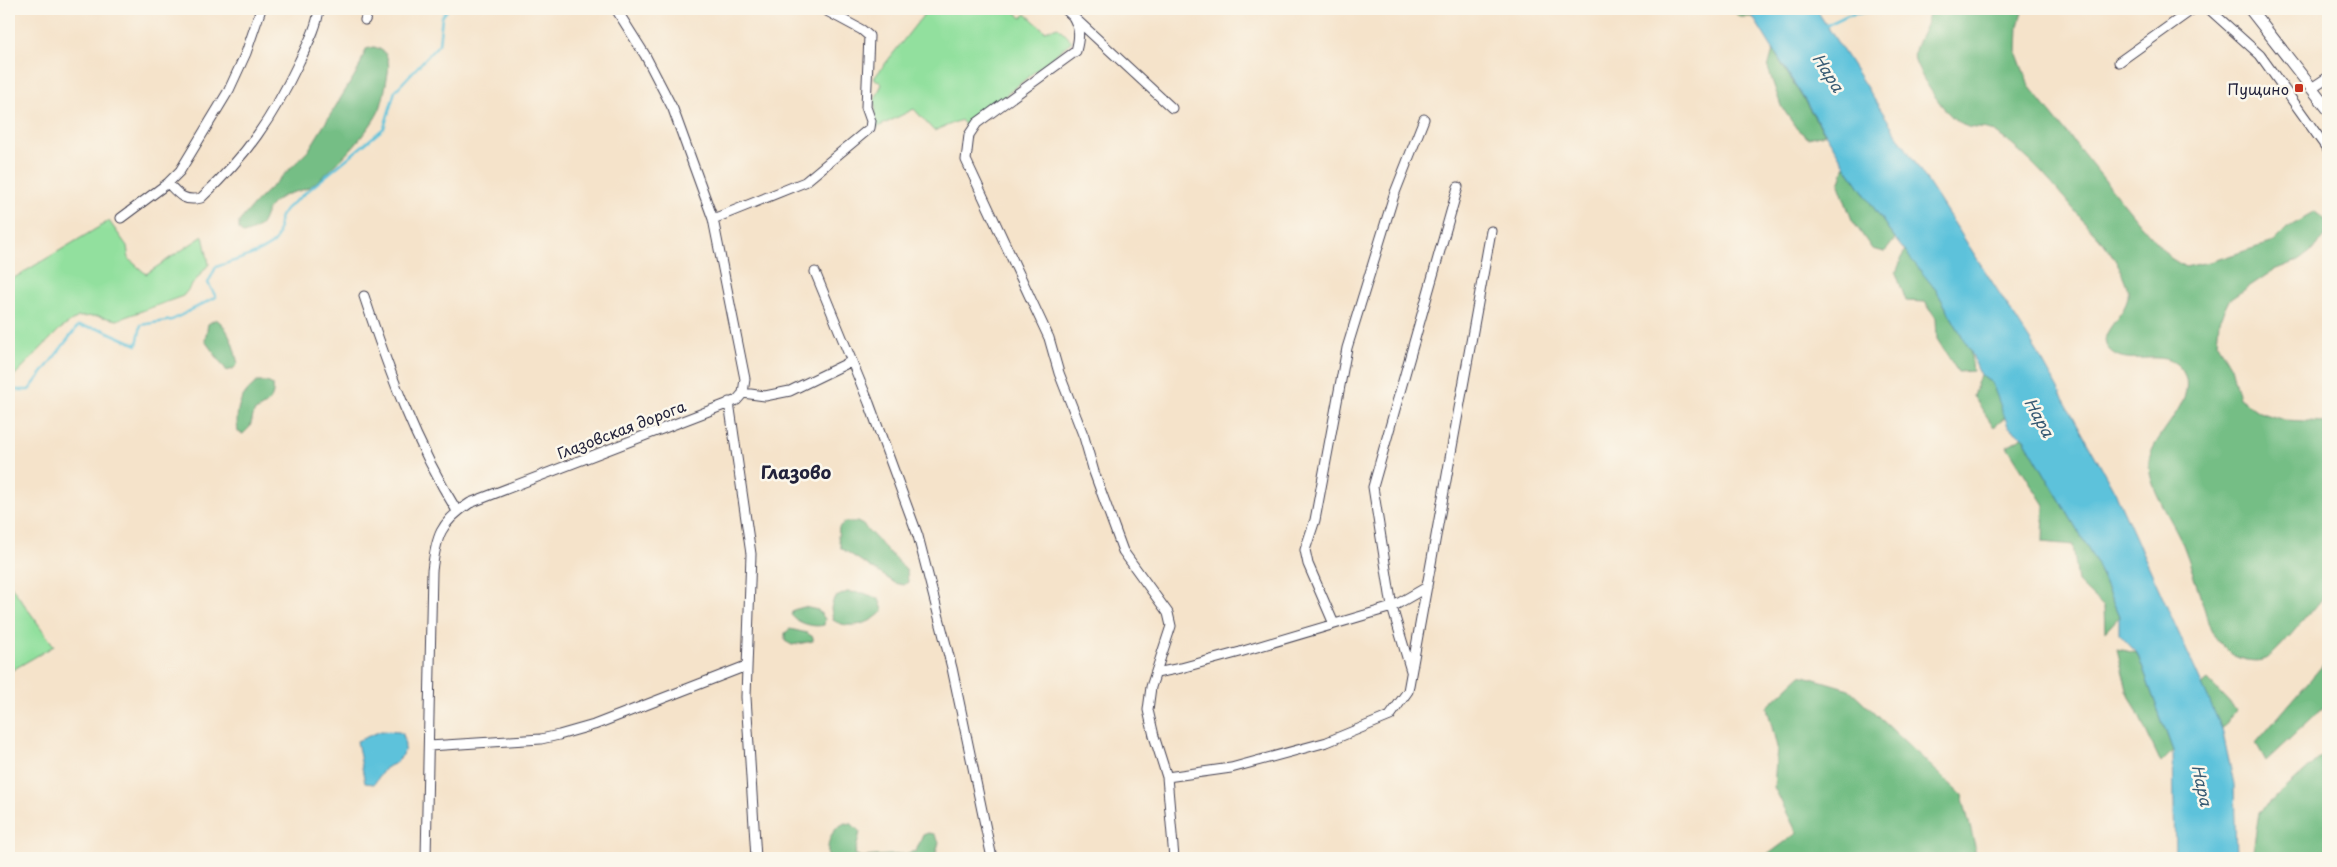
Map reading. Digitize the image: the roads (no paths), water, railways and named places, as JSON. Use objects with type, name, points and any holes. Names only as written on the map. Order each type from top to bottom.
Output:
[{"type":"main road","points":[[2250,9],[2313,87],[2328,109]]},
{"type":"street","points":[[121,218],[168,183],[180,171],[229,90],[246,53],[261,9]]},
{"type":"street","points":[[168,183],[181,198],[191,200],[201,198],[245,152],[264,128],[285,91],[313,32],[319,9]]},
{"type":"street","points":[[365,20],[369,9]]},
{"type":"street","points":[[713,219],[805,182],[870,128],[866,107],[869,36],[862,30],[823,9]]},
{"type":"street","points":[[2119,62],[2193,9]]},
{"type":"street","points":[[2209,9],[2260,55],[2328,150]]},
{"type":"street","points":[[621,11],[646,54],[673,109],[713,219],[745,380],[743,393],[764,396],[790,391],[852,361]]},
{"type":"street","points":[[1069,12],[1172,108]]},
{"type":"street","points":[[1069,12],[1078,26],[1080,36],[1076,50],[977,122],[969,135],[966,160],[1049,338],[1059,373],[1084,437],[1094,472],[1123,551],[1168,613],[1171,626],[1151,687],[1148,710],[1167,776],[1174,858]]},
{"type":"street","points":[[2313,87],[2328,77]]},
{"type":"street","points":[[1334,624],[1308,564],[1305,550],[1314,520],[1349,339],[1394,194],[1424,119]]},
{"type":"street","points":[[1412,674],[1392,607],[1373,487],[1458,187]]},
{"type":"street","points":[[1167,776],[1232,768],[1327,742],[1390,716],[1408,691],[1491,231]]},
{"type":"street","points":[[815,272],[852,361],[918,536],[952,668],[992,858]]},
{"type":"street","points":[[364,296],[394,384],[420,446],[436,478],[457,511]]},
{"type":"street","name":"Глазовская дорога","points":[[426,858],[432,571],[435,544],[439,533],[457,511],[470,503],[737,400],[743,393]]},
{"type":"street","points":[[729,402],[751,554],[746,697],[756,858]]},
{"type":"street","points":[[1156,672],[1181,668],[1392,607],[1428,587]]},
{"type":"street","points":[[429,746],[541,739],[559,735],[594,725],[746,666]]},
{"type":"water","name":"Нара","points":[[1748,9],[1816,9],[2038,353],[2116,494],[2222,729],[2234,784],[2236,858],[2175,858],[2173,751],[2137,653],[2119,634],[2119,617],[2095,560],[2023,437],[2008,426],[1992,383],[1980,375],[1970,350],[1936,290],[1895,239],[1845,165]]},
{"type":"water","points":[[381,731],[403,734],[405,746],[403,755],[394,764],[385,768],[374,784],[365,783],[357,741]]},
{"type":"waterway","points":[[9,390],[29,390],[78,326],[101,329],[137,345],[141,325],[172,320],[216,297],[208,283],[216,267],[258,252],[272,244],[278,235],[279,221],[287,208],[384,128],[395,91],[439,44],[442,17],[448,9]]},
{"type":"waterway","points":[[1825,26],[1848,15],[1886,9]]},
{"type":"place","name":"Пущино","points":[[2299,88]]},
{"type":"district","name":"Глазово","points":[[796,471]]}]
